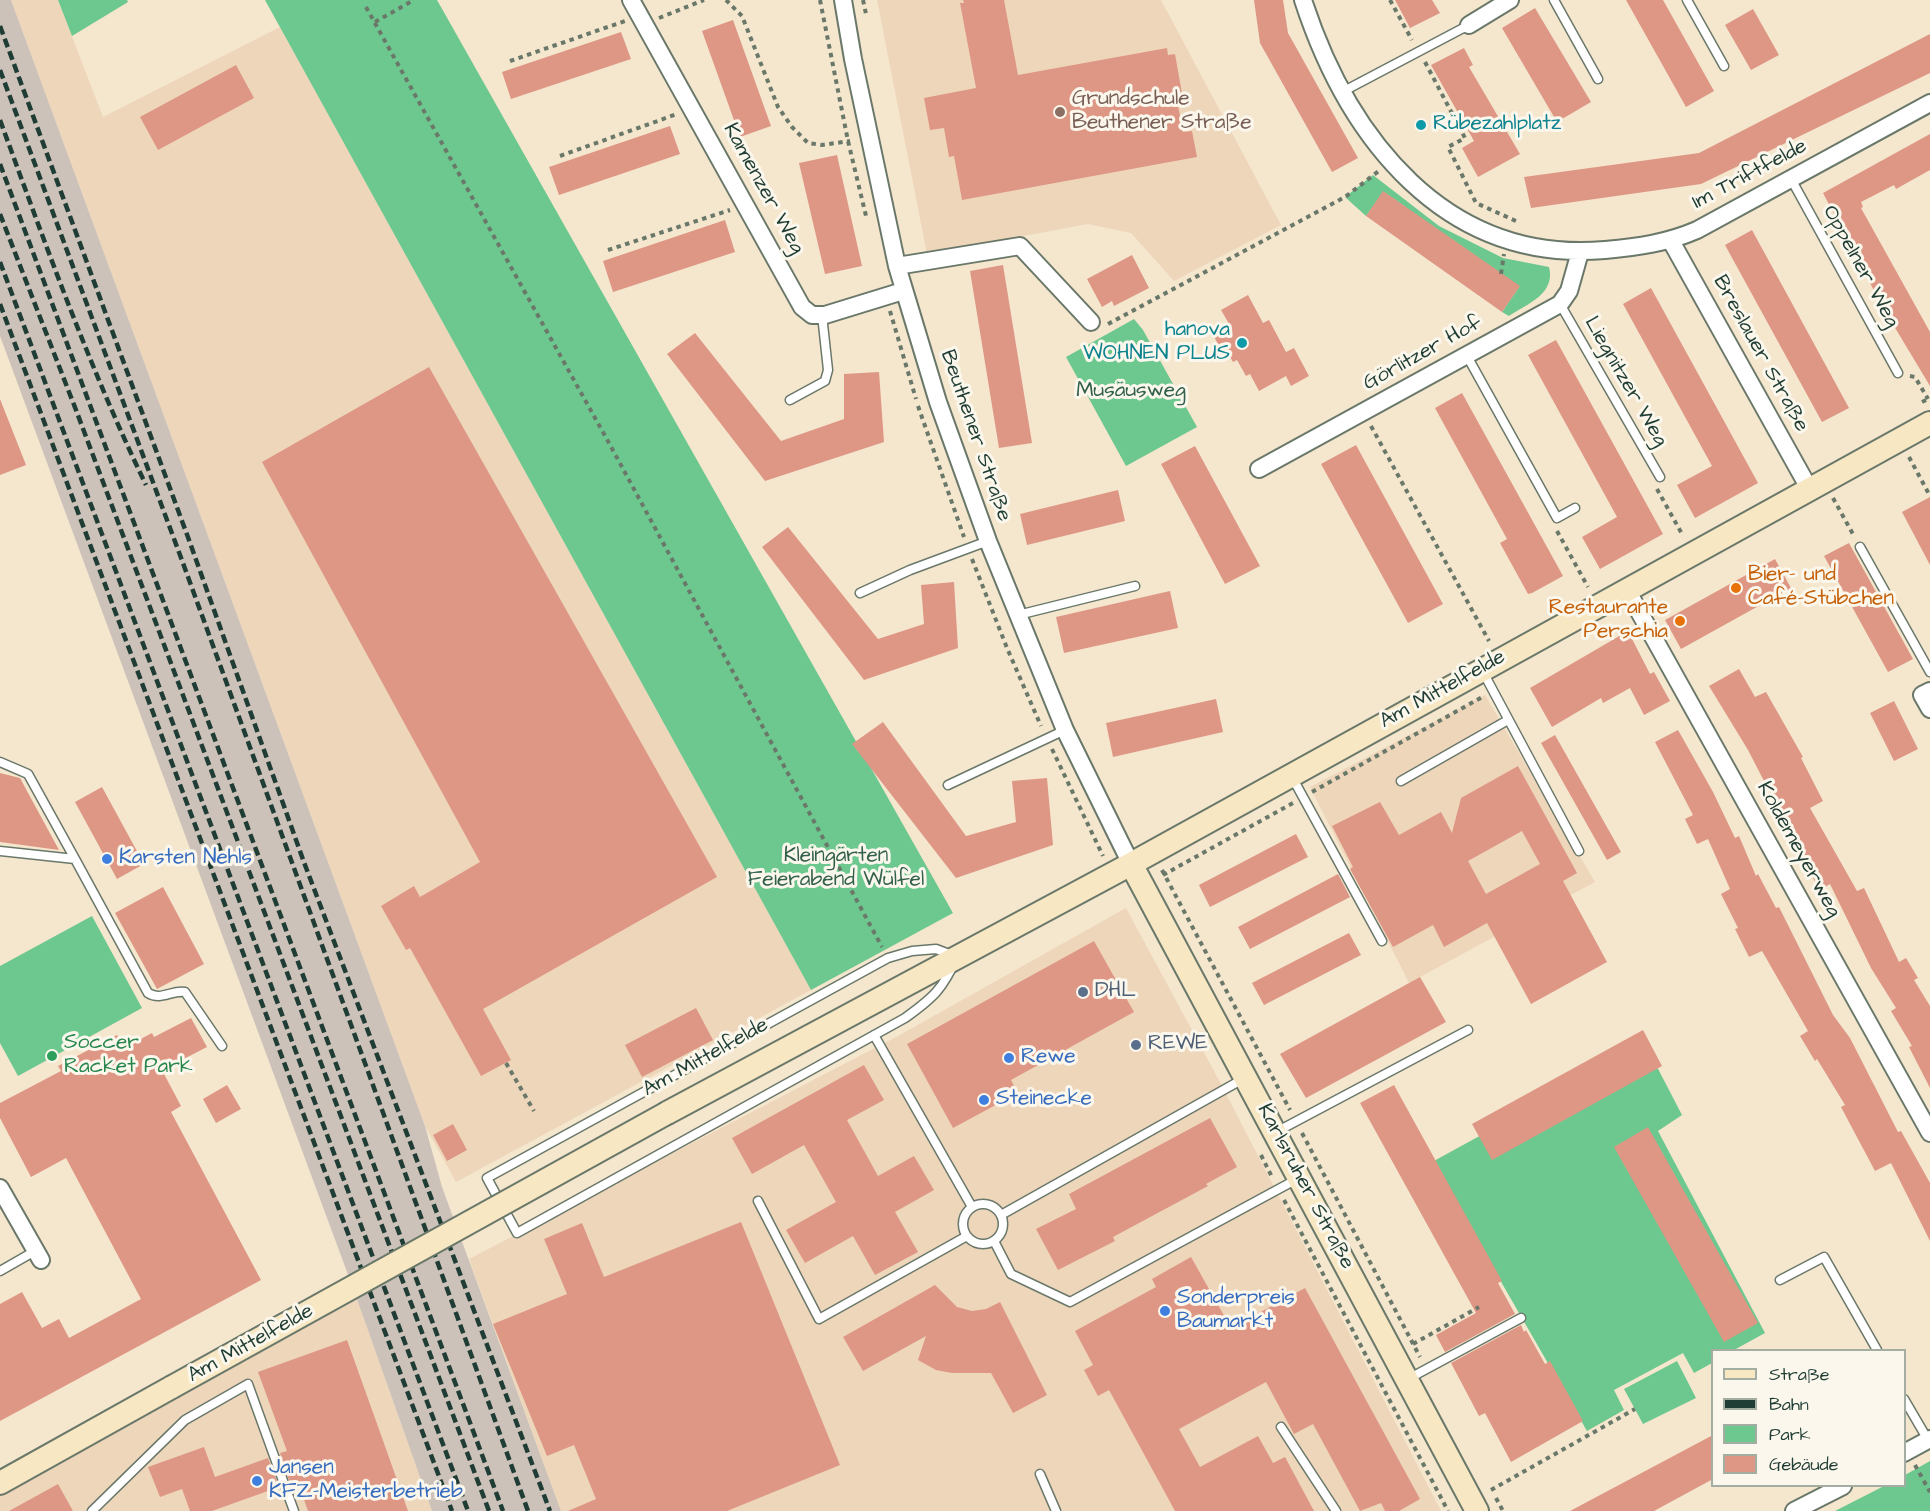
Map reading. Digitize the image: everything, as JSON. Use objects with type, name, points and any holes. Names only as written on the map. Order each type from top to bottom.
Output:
[{"type":"street","name":"Kamenzer Weg","points":[[631,0],[802,307],[812,315],[822,315]]},
{"type":"street","name":"Beuthener Straße","points":[[843,0],[897,266],[938,402],[988,541],[1065,730],[1131,864]]},
{"type":"street","points":[[1303,0],[1316,39],[1342,92],[1366,133],[1415,188],[1443,209],[1494,236],[1553,251],[1580,252],[1569,291],[1560,304]]},
{"type":"street","points":[[1469,25],[1510,0]]},
{"type":"street","name":"Im Triftfelde","points":[[1580,252],[1671,241],[1930,103]]},
{"type":"street","name":"Breslauer Straße","points":[[1671,241],[1817,485]]},
{"type":"street","points":[[897,266],[1020,246],[1092,322]]},
{"type":"street","points":[[822,315],[903,291]]},
{"type":"street","name":"Görlitzer Hof","points":[[1259,469],[1560,304]]},
{"type":"street","name":"Am Mittelfelde","points":[[0,1483],[667,1113],[1131,864],[1930,423]]},
{"type":"street","name":"Koldemeyerweg","points":[[1627,590],[1930,1133]]},
{"type":"street","points":[[1930,691],[1922,695],[1930,709]]},
{"type":"street","name":"Karlsruher Straße","points":[[1131,864],[1393,1354],[1417,1374],[1477,1511]]},
{"type":"street","points":[[0,1188],[38,1255]]},
{"type":"street","points":[[1906,1452],[1929,1440]]},
{"type":"street","points":[[1794,1511],[1839,1487]]},
{"type":"lane","points":[[1554,0],[1598,79]]},
{"type":"lane","points":[[1687,0],[1724,66]]},
{"type":"lane","points":[[1342,92],[1469,25]]},
{"type":"lane","name":"Oppelner Weg","points":[[1791,179],[1898,373]]},
{"type":"lane","name":"Liegnitzer Weg","points":[[1560,304],[1660,477]]},
{"type":"lane","points":[[790,400],[825,381],[828,370],[822,315]]},
{"type":"lane","points":[[1467,356],[1557,518],[1575,508]]},
{"type":"lane","points":[[860,593],[910,570],[988,541]]},
{"type":"lane","points":[[1860,547],[1930,672]]},
{"type":"lane","points":[[1018,615],[1135,586]]},
{"type":"lane","points":[[1481,669],[1580,851]]},
{"type":"lane","points":[[1401,781],[1508,720]]},
{"type":"lane","points":[[948,785],[1065,730]]},
{"type":"lane","points":[[0,762],[28,774],[148,993],[162,997],[174,992],[185,992],[222,1046]]},
{"type":"lane","points":[[1291,774],[1382,941]]},
{"type":"lane","points":[[0,851],[75,859]]},
{"type":"lane","name":"Am Mittelfelde","points":[[936,949],[957,957],[946,983],[932,999],[874,1035],[517,1233],[487,1178],[888,958],[912,951],[936,949]]},
{"type":"lane","points":[[1276,1133],[1468,1030]]},
{"type":"lane","points":[[874,1035],[972,1207]]},
{"type":"lane","points":[[1001,1215],[1246,1077]]},
{"type":"lane","points":[[994,1241],[1011,1274],[1070,1302],[1300,1178]]},
{"type":"lane","points":[[758,1201],[819,1319],[967,1236]]},
{"type":"lane","points":[[990,1205],[1001,1215],[1003,1227],[994,1241],[982,1244],[967,1236],[963,1224],[972,1207],[990,1205]]},
{"type":"lane","points":[[0,1271],[38,1255]]},
{"type":"lane","points":[[1780,1280],[1824,1257],[1876,1349]]},
{"type":"lane","points":[[1417,1374],[1521,1318]]},
{"type":"lane","name":"Am Mittelfelde","points":[[92,1511],[185,1420],[248,1384],[294,1511]]},
{"type":"lane","points":[[1906,1401],[1929,1440]]},
{"type":"lane","points":[[1281,1427],[1335,1511]]},
{"type":"lane","points":[[1040,1474],[1056,1511]]},
{"type":"path","points":[[375,22],[414,0]]},
{"type":"path","points":[[510,61],[704,0]]},
{"type":"path","points":[[726,0],[742,16],[778,107],[808,143],[822,145],[870,136]]},
{"type":"path","points":[[863,0],[867,23]]},
{"type":"path","points":[[1390,0],[1465,138],[1448,147],[1476,203],[1519,223]]},
{"type":"path","points":[[366,7],[609,443],[888,958]]},
{"type":"path","points":[[560,156],[692,109]]},
{"type":"path","points":[[1092,322],[1102,325],[1113,324],[1345,197],[1390,162]]},
{"type":"path","points":[[608,250],[745,205]]},
{"type":"path","points":[[1898,373],[1915,377],[1929,399]]},
{"type":"path","points":[[1363,412],[1489,641]]},
{"type":"path","points":[[1899,440],[1930,496]]},
{"type":"path","points":[[1660,477],[1655,487],[1682,534]]},
{"type":"path","points":[[1817,485],[1860,547]]},
{"type":"path","points":[[1557,518],[1557,530],[1588,587]]},
{"type":"path","points":[[1417,1374],[1413,1343],[1164,874],[1492,691]]},
{"type":"path","points":[[506,1062],[534,1111]]},
{"type":"path","points":[[1393,1354],[1479,1307]]},
{"type":"path","points":[[1491,1490],[1635,1409]]},
{"type":"path","points":[[1906,1452],[1930,1492]]},
{"type":"path","points":[[1486,1480],[1503,1511]]},
{"type":"shaded area","points":[[0,0],[11,0],[425,1126],[442,1187],[561,1511],[432,1511],[353,1288],[0,336]]},
{"type":"shaded area","points":[[11,0],[58,0],[103,117],[280,27],[811,990],[456,1182],[425,1126]]},
{"type":"shaded area","name":"Grundschule Beuthener Straße","points":[[877,0],[1161,0],[1281,225],[1174,281],[1131,233],[1088,224],[927,254]]},
{"type":"shaded area","points":[[1485,695],[1595,882],[1409,983],[1310,787]]},
{"type":"shaded area","points":[[1126,908],[1221,1084],[1441,1511],[561,1511],[469,1259],[898,1036]]},
{"type":"shaded area","points":[[353,1288],[432,1511],[0,1511],[0,1483]]},
{"type":"green space","points":[[58,0],[127,0],[128,2],[72,36]]},
{"type":"green space","name":"Kleingärten Feierabend Wülfel","points":[[265,0],[437,0],[953,913],[811,990]]},
{"type":"green space","points":[[1373,175],[1439,226],[1503,258],[1549,267],[1550,276],[1544,291],[1509,316],[1502,312],[1519,287],[1384,192],[1366,216],[1345,197]]},
{"type":"green space","name":"Musäusweg","points":[[1134,319],[1143,330],[1197,427],[1126,466],[1066,357]]},
{"type":"green space","points":[[92,916],[142,1008],[18,1076],[0,1043],[0,966]]},
{"type":"green space","points":[[1655,1063],[1682,1115],[1658,1131],[1765,1333],[1736,1349],[1711,1349],[1711,1364],[1694,1373],[1683,1353],[1614,1390],[1624,1410],[1587,1431],[1432,1162],[1538,1104]]},
{"type":"green space","points":[[1677,1361],[1696,1398],[1643,1424],[1624,1389]]},
{"type":"green space","points":[[1930,1461],[1930,1511],[1835,1511],[1882,1487],[1906,1487],[1906,1474]]},
{"type":"building","points":[[963,0],[1004,0],[1018,75],[1167,48],[1168,55],[1175,54],[1183,99],[1177,100],[1183,132],[1192,131],[1197,157],[962,200],[954,156],[949,157],[944,128],[930,130],[924,98],[976,88],[960,3],[964,3]]},
{"type":"building","points":[[1254,0],[1283,0],[1288,33],[1358,158],[1332,172],[1260,43]]},
{"type":"building","points":[[1395,0],[1432,0],[1440,13],[1410,28]]},
{"type":"building","points":[[1626,0],[1663,0],[1714,91],[1686,107]]},
{"type":"building","points":[[1535,8],[1591,102],[1557,122],[1502,28]]},
{"type":"building","points":[[1753,9],[1779,55],[1751,70],[1725,25]]},
{"type":"building","points":[[733,20],[771,126],[740,137],[702,31]]},
{"type":"building","points":[[621,32],[631,59],[511,99],[502,72]]},
{"type":"building","points":[[1930,34],[1930,73],[1701,184],[1531,208],[1524,177],[1699,153]]},
{"type":"building","points":[[1464,48],[1473,65],[1469,67],[1520,154],[1478,177],[1462,148],[1474,141],[1431,65]]},
{"type":"building","points":[[236,65],[254,98],[158,150],[140,117]]},
{"type":"building","points":[[670,126],[680,154],[559,195],[549,167]]},
{"type":"building","points":[[1930,134],[1930,170],[1896,189],[1894,185],[1861,202],[1863,207],[1861,208],[1930,332],[1930,386],[1882,306],[1823,193]]},
{"type":"building","points":[[837,155],[862,266],[825,274],[799,163]]},
{"type":"building","points":[[1383,191],[1520,286],[1502,312],[1366,216]]},
{"type":"building","points":[[725,220],[735,252],[613,292],[603,261]]},
{"type":"building","points":[[1752,230],[1849,408],[1822,422],[1725,245]]},
{"type":"building","points":[[1132,255],[1149,288],[1114,306],[1112,301],[1102,307],[1087,279]]},
{"type":"building","points":[[1003,265],[1032,443],[999,448],[970,271]]},
{"type":"building","points":[[1651,288],[1758,483],[1695,518],[1677,485],[1712,466],[1623,304]]},
{"type":"building","name":"hanova WOHNEN PLUS","points":[[1248,295],[1263,323],[1269,320],[1286,352],[1294,348],[1309,376],[1291,386],[1286,376],[1259,391],[1250,374],[1246,376],[1237,360],[1233,362],[1224,346],[1220,348],[1211,331],[1228,322],[1221,310]]},
{"type":"building","points":[[695,333],[781,441],[844,419],[844,374],[879,372],[884,442],[765,481],[667,354]]},
{"type":"building","points":[[1556,340],[1663,534],[1600,569],[1582,537],[1617,517],[1528,355]]},
{"type":"building","points":[[429,367],[717,877],[483,1009],[511,1060],[481,1076],[410,948],[406,950],[381,906],[414,886],[420,897],[480,862],[262,462]]},
{"type":"building","points":[[1462,393],[1563,576],[1532,593],[1528,594],[1500,543],[1507,539],[1435,408]]},
{"type":"building","points":[[0,399],[26,465],[0,475]]},
{"type":"building","points":[[1356,445],[1443,604],[1408,623],[1321,464]]},
{"type":"building","points":[[1195,446],[1260,566],[1225,584],[1161,464]]},
{"type":"building","points":[[1118,490],[1125,521],[1027,545],[1020,514]]},
{"type":"building","points":[[1930,497],[1930,565],[1902,512]]},
{"type":"building","points":[[788,527],[878,639],[924,624],[921,585],[954,582],[958,648],[864,680],[762,547]]},
{"type":"building","points":[[1849,543],[1913,659],[1888,672],[1824,556]]},
{"type":"building","points":[[1775,559],[1791,588],[1681,649],[1665,620]]},
{"type":"building","points":[[1170,591],[1178,628],[1064,653],[1056,617]]},
{"type":"building","points":[[1628,631],[1650,674],[1654,672],[1670,701],[1644,715],[1630,688],[1603,703],[1601,698],[1552,727],[1530,688]]},
{"type":"building","points":[[1739,669],[1755,697],[1766,692],[1803,757],[1801,758],[1823,801],[1810,808],[1857,891],[1864,888],[1899,962],[1906,958],[1918,978],[1914,980],[1930,1006],[1930,1088],[1909,1047],[1912,1046],[1891,1011],[1896,1008],[1871,968],[1830,884],[1820,890],[1792,842],[1795,841],[1748,750],[1709,686]]},
{"type":"building","points":[[1216,699],[1223,732],[1113,757],[1106,723]]},
{"type":"building","points":[[1894,701],[1918,749],[1894,761],[1870,713]]},
{"type":"building","points":[[883,722],[966,836],[1016,822],[1012,781],[1047,778],[1053,845],[956,878],[852,744]]},
{"type":"building","points":[[1678,730],[1713,792],[1735,838],[1739,836],[1756,876],[1758,874],[1776,908],[1779,907],[1833,1015],[1850,1038],[1898,1132],[1901,1131],[1930,1183],[1930,1241],[1891,1163],[1875,1171],[1841,1107],[1845,1105],[1800,1036],[1808,1031],[1762,951],[1749,957],[1735,929],[1738,928],[1721,894],[1730,889],[1708,839],[1697,844],[1685,819],[1693,815],[1655,742]]},
{"type":"building","points":[[1555,735],[1621,852],[1607,860],[1541,743]]},
{"type":"building","points":[[1518,766],[1577,873],[1563,881],[1607,962],[1531,1004],[1487,923],[1444,947],[1433,925],[1393,947],[1350,869],[1353,867],[1332,826],[1380,802],[1399,835],[1441,812],[1452,833],[1461,798]],"holes":[[[1522,831],[1540,864],[1486,894],[1468,861]]]},
{"type":"building","points":[[0,773],[20,778],[59,850],[0,842]]},
{"type":"building","points":[[102,787],[144,864],[117,879],[75,802]]},
{"type":"building","points":[[1296,834],[1308,857],[1210,907],[1199,885]]},
{"type":"building","points":[[1338,874],[1350,897],[1250,949],[1238,927]]},
{"type":"building","points":[[163,887],[204,964],[157,989],[115,913]]},
{"type":"building","points":[[1349,933],[1361,955],[1264,1005],[1252,983]]},
{"type":"building","points":[[1094,941],[1134,1012],[1011,1080],[1018,1093],[953,1128],[907,1044]]},
{"type":"building","points":[[1420,977],[1446,1022],[1306,1098],[1280,1054]]},
{"type":"building","points":[[696,1008],[713,1040],[642,1077],[625,1045]]},
{"type":"building","points":[[191,1018],[207,1047],[170,1066],[172,1069],[164,1074],[181,1106],[171,1112],[261,1280],[0,1421],[0,1304],[22,1292],[42,1328],[59,1319],[69,1338],[141,1299],[66,1158],[31,1177],[0,1118],[0,1103],[61,1071],[58,1066],[117,1035],[124,1048],[152,1033],[154,1037]]},
{"type":"building","points":[[1643,1030],[1662,1066],[1492,1160],[1472,1124]]},
{"type":"building","points":[[864,1065],[884,1100],[847,1120],[878,1176],[914,1156],[934,1190],[895,1212],[918,1252],[875,1275],[853,1236],[805,1263],[786,1230],[836,1202],[804,1145],[752,1174],[732,1138]]},
{"type":"building","points":[[227,1085],[241,1109],[216,1123],[203,1099]]},
{"type":"building","points":[[1394,1085],[1502,1281],[1498,1283],[1515,1314],[1445,1352],[1436,1335],[1476,1313],[1360,1103]]},
{"type":"building","points":[[1210,1118],[1237,1167],[1206,1184],[1208,1186],[1113,1237],[1115,1241],[1058,1270],[1036,1229],[1076,1209],[1069,1194]]},
{"type":"building","points":[[453,1124],[467,1150],[447,1161],[433,1135]]},
{"type":"building","points":[[1648,1127],[1758,1323],[1724,1342],[1614,1147]]},
{"type":"building","points":[[741,1222],[840,1465],[727,1511],[568,1511],[596,1499],[574,1445],[547,1456],[493,1324],[567,1294],[544,1239],[582,1223],[604,1277]]},
{"type":"building","points":[[1191,1257],[1231,1328],[1305,1288],[1420,1499],[1399,1511],[1385,1511],[1381,1503],[1360,1511],[1313,1424],[1294,1434],[1266,1382],[1179,1429],[1200,1467],[1258,1436],[1273,1463],[1285,1457],[1314,1511],[1175,1511],[1109,1390],[1098,1396],[1084,1370],[1093,1365],[1075,1331],[1156,1287],[1152,1279]]},
{"type":"building","points":[[935,1285],[957,1307],[972,1311],[986,1309],[1000,1302],[1047,1395],[1013,1413],[991,1373],[952,1373],[936,1370],[918,1360],[926,1336],[863,1371],[843,1337]]},
{"type":"building","points":[[1521,1325],[1545,1364],[1550,1361],[1583,1421],[1511,1462],[1485,1413],[1479,1416],[1451,1363]]},
{"type":"building","points":[[347,1340],[408,1511],[308,1511],[297,1480],[290,1483],[280,1453],[287,1451],[258,1372]]},
{"type":"building","points":[[1711,1436],[1711,1480],[1654,1511],[1570,1511]]},
{"type":"building","points":[[204,1447],[215,1477],[268,1458],[279,1487],[212,1511],[190,1511],[182,1489],[160,1497],[148,1467]]},
{"type":"building","points":[[58,1484],[73,1511],[9,1511]]},
{"type":"railway","points":[[0,26],[189,540],[305,865],[550,1511]]},
{"type":"railway","points":[[0,70],[180,555],[528,1511]]},
{"type":"railway","points":[[0,120],[87,350],[146,485]]},
{"type":"railway","points":[[0,164],[503,1511]]},
{"type":"railway","points":[[0,214],[76,410],[489,1511]]},
{"type":"railway","points":[[0,262],[468,1511]]},
{"type":"railway","points":[[0,304],[452,1511]]},
{"type":"place","name":"Grundschule Beuthener Straße","points":[[1060,112]]},
{"type":"place","name":"Rübezahlplatz","points":[[1421,125]]},
{"type":"place","name":"hanova WOHNEN PLUS","points":[[1242,343]]},
{"type":"place","name":"Bier- und Café-Stübchen","points":[[1736,588]]},
{"type":"place","name":"Restaurante Perschia","points":[[1680,621]]},
{"type":"place","name":"Karsten Nehls","points":[[107,859]]},
{"type":"place","name":"DHL","points":[[1083,992]]},
{"type":"place","name":"REWE","points":[[1136,1045]]},
{"type":"place","name":"Soccer Racket Park","points":[[52,1056]]},
{"type":"place","name":"Rewe","points":[[1009,1058]]},
{"type":"place","name":"Steinecke","points":[[984,1100]]},
{"type":"place","name":"Sonderpreis Baumarkt","points":[[1165,1311]]},
{"type":"place","name":"Jansen KFZ-Meisterbetrieb","points":[[257,1481]]}]
